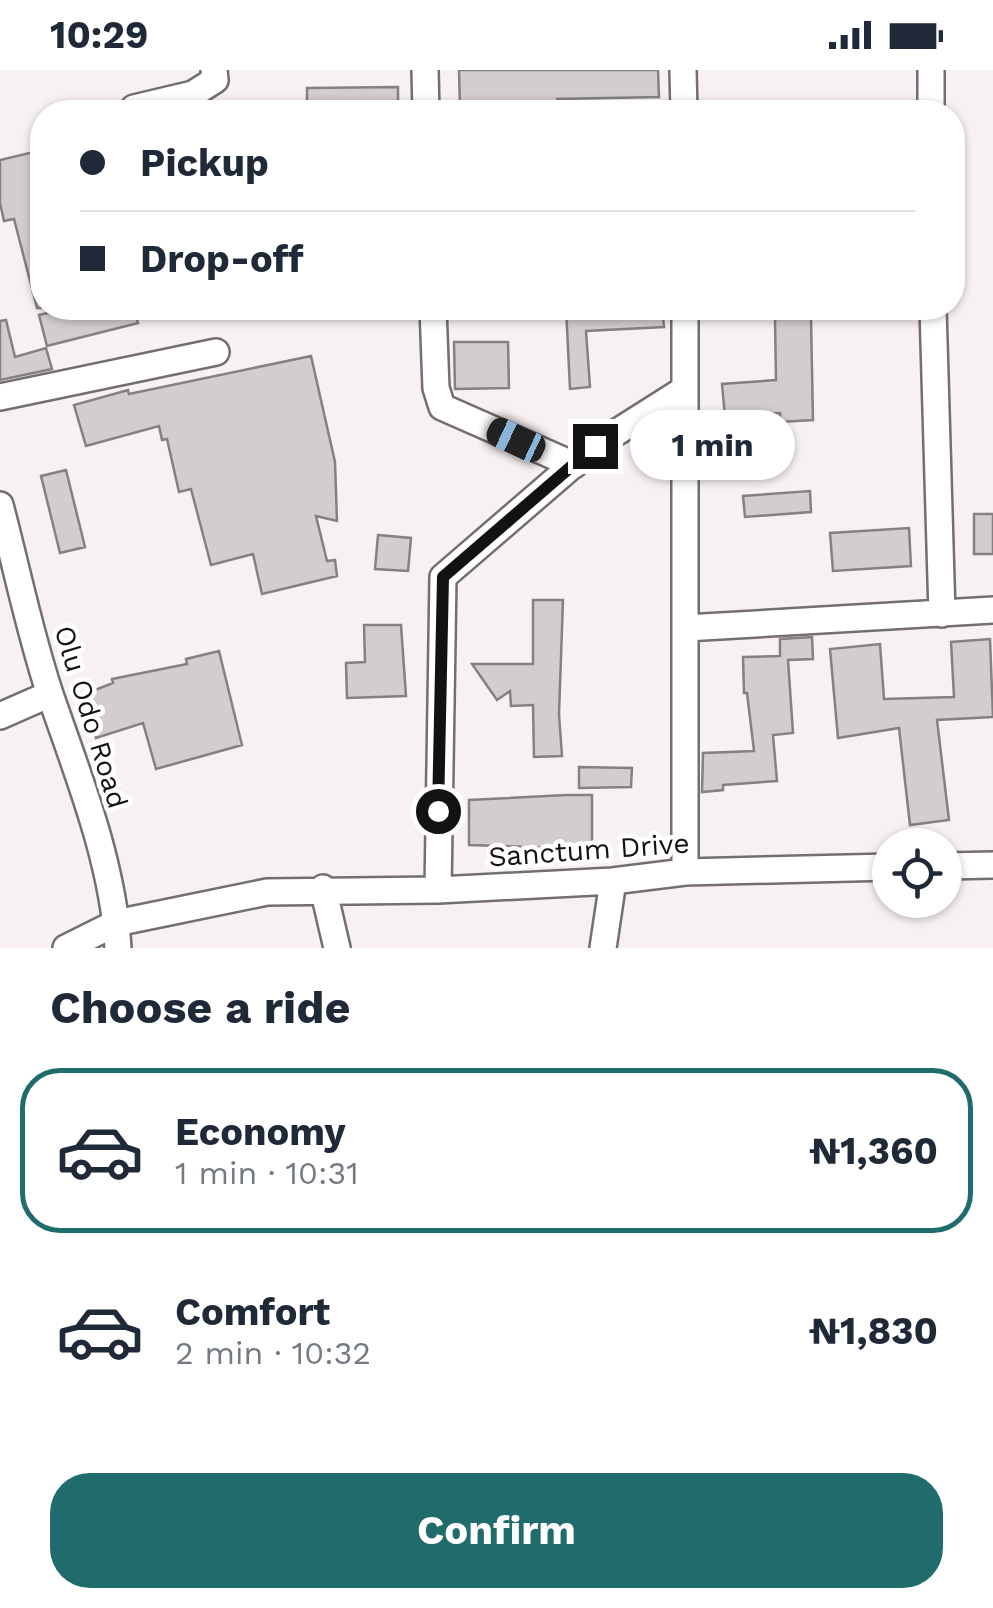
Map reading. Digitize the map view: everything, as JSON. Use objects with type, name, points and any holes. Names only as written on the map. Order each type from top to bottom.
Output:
[{"type":"street","points":[[168,100],[193,94],[215,80],[214,70]]},
{"type":"street","points":[[425,70],[426,100]]},
{"type":"street","points":[[682,70],[683,100]]},
{"type":"street","points":[[930,70],[931,100]]},
{"type":"street","points":[[433,320],[436,388],[442,407],[574,464]]},
{"type":"street","points":[[684,320],[685,872]]},
{"type":"street","points":[[933,320],[942,614]]},
{"type":"street","points":[[0,397],[216,352]]},
{"type":"street","points":[[438,890],[443,577],[595,446],[685,389]]},
{"type":"street","name":"Olu Odo Road","points":[[0,505],[50,694],[83,782],[117,936]]},
{"type":"street","points":[[686,628],[993,610]]},
{"type":"street","points":[[0,716],[50,694]]},
{"type":"street","points":[[962,866],[993,865]]},
{"type":"street","name":"Sanctum Drive","points":[[66,948],[267,892],[323,888],[438,890],[613,881],[685,872],[872,867]]},
{"type":"street","points":[[604,948],[613,881]]},
{"type":"street","points":[[323,888],[337,948]]},
{"type":"building","points":[[459,70],[658,70],[659,97],[460,100]]},
{"type":"building","points":[[398,87],[398,100],[307,100],[307,88]]},
{"type":"building","points":[[30,153],[30,281],[14,219],[4,221],[0,160]]},
{"type":"building","points":[[6,320],[15,357],[46,348],[52,369],[0,380],[0,321]]},
{"type":"building","points":[[40,320],[137,320],[138,323],[47,346]]},
{"type":"building","points":[[567,320],[663,320],[664,327],[586,331],[590,387],[570,389]]},
{"type":"building","points":[[775,320],[811,320],[813,420],[780,422],[780,413],[725,417],[722,384],[776,380]]},
{"type":"building","points":[[454,342],[508,342],[509,388],[455,389]]},
{"type":"building","points":[[311,356],[335,462],[337,521],[316,516],[327,561],[335,560],[337,576],[262,594],[253,554],[211,565],[191,489],[179,492],[167,439],[162,440],[159,426],[86,446],[74,405],[128,390],[129,394]]},
{"type":"building","points":[[66,470],[85,547],[60,553],[41,476]]},
{"type":"building","points":[[810,491],[811,512],[745,517],[743,496]]},
{"type":"building","points":[[974,514],[993,514],[993,554],[974,554]]},
{"type":"building","points":[[909,528],[911,566],[833,571],[830,533]]},
{"type":"building","points":[[378,535],[411,538],[408,571],[375,569]]},
{"type":"building","points":[[533,600],[563,600],[559,714],[562,756],[534,757],[533,705],[511,706],[510,691],[497,700],[472,664],[533,664]]},
{"type":"building","points":[[364,625],[401,625],[406,696],[347,698],[346,663],[365,662]]},
{"type":"building","points":[[812,637],[813,659],[788,660],[793,733],[773,735],[777,781],[723,785],[723,790],[702,792],[703,753],[754,751],[744,693],[743,657],[780,656],[780,639]]},
{"type":"building","points":[[990,639],[993,717],[937,720],[949,820],[910,825],[899,728],[838,738],[830,649],[880,644],[884,699],[954,697],[951,642]]},
{"type":"building","points":[[219,651],[242,745],[156,769],[143,723],[96,738],[82,695],[113,683],[112,679],[187,664],[186,659]]},
{"type":"building","points":[[579,767],[632,768],[631,787],[579,788]]},
{"type":"building","points":[[592,795],[592,849],[469,845],[469,800]]},
{"type":"route","points":[[438,811],[443,577],[595,446]]}]
